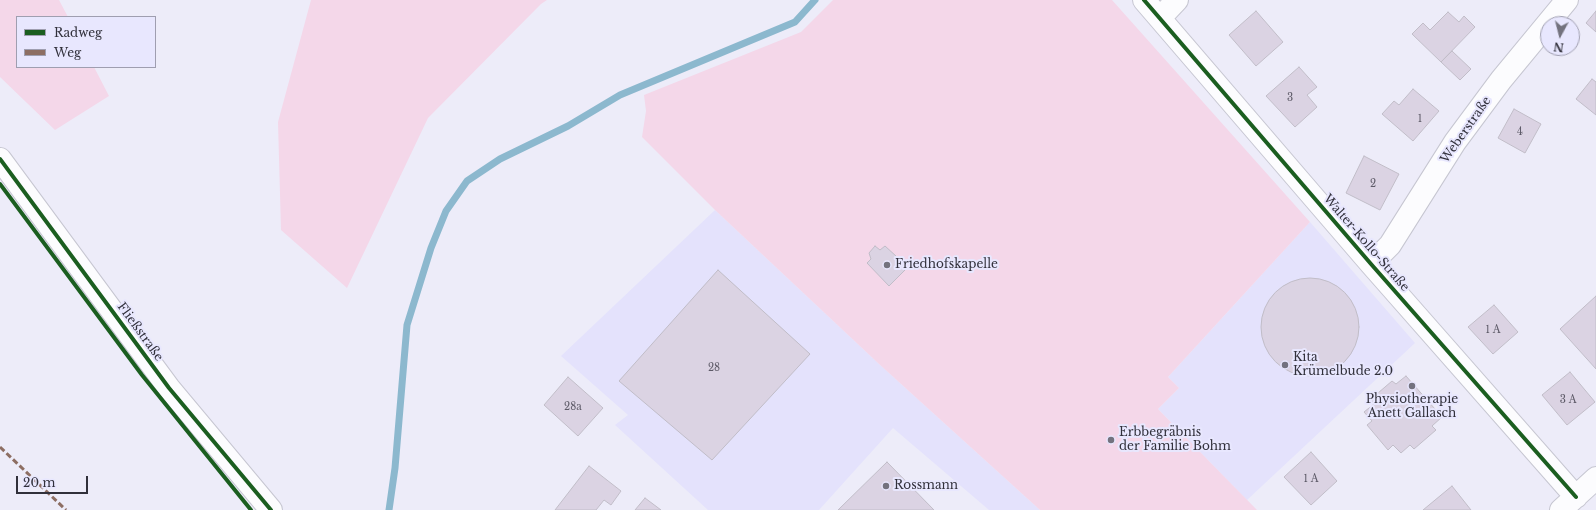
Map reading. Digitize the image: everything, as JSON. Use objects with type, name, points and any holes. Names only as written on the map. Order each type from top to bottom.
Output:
[{"type":"street","name":"Walter-Kollo-Straße","points":[[1144,0],[1371,264],[1569,504]]},
{"type":"street","points":[[1160,18],[1177,0]]},
{"type":"street","name":"Weberstraße","points":[[1371,264],[1390,245],[1455,142],[1497,86],[1567,0]]},
{"type":"street","name":"Fließstraße","points":[[0,159],[169,388],[271,510]]},
{"type":"street","points":[[1569,504],[1596,478]]},
{"type":"shaded area","points":[[0,0],[59,0],[67,16],[16,16],[16,68],[95,68],[109,96],[55,130],[0,77]]},
{"type":"shaded area","points":[[311,0],[547,0],[541,4],[428,118],[347,288],[281,230],[278,122]]},
{"type":"shaded area","points":[[833,0],[1112,0],[1310,222],[1168,377],[1179,388],[1158,409],[1257,510],[1040,510],[879,364],[715,210],[642,137],[646,111],[644,95],[801,32]]},
{"type":"shaded area","points":[[715,210],[879,364],[1040,510],[989,510],[893,428],[819,510],[708,510],[615,425],[628,415],[561,356]]},
{"type":"shaded area","name":"Kita Krümelbude 2.0","points":[[1310,222],[1415,343],[1247,500],[1158,409],[1179,388],[1168,377]]},
{"type":"building","points":[[1256,11],[1283,42],[1256,66],[1229,35]]},
{"type":"building","points":[[1596,11],[1596,32],[1586,23]]},
{"type":"building","points":[[1448,12],[1459,22],[1464,16],[1475,27],[1441,62],[1412,34],[1423,23],[1430,30]]},
{"type":"building","points":[[1452,51],[1471,69],[1460,80],[1441,62]]},
{"type":"building","points":[[1299,67],[1317,87],[1307,95],[1317,107],[1295,127],[1266,96]]},
{"type":"building","points":[[1592,79],[1596,82],[1596,115],[1576,99]]},
{"type":"building","points":[[1413,89],[1439,111],[1413,141],[1382,114],[1394,101],[1399,105]]},
{"type":"building","points":[[1514,109],[1541,124],[1525,153],[1498,138]]},
{"type":"building","points":[[1364,156],[1399,174],[1380,210],[1346,193]]},
{"type":"building","name":"Friedhofskapelle","points":[[875,246],[880,250],[885,246],[908,267],[889,286],[867,263],[871,259],[869,253]]},
{"type":"building","points":[[718,270],[810,354],[712,460],[619,381]]},
{"type":"building","points":[[1310,278],[1329,281],[1345,292],[1356,308],[1359,327],[1356,346],[1345,362],[1329,373],[1310,376],[1291,373],[1275,362],[1264,346],[1261,327],[1264,308],[1275,292],[1291,281]]},
{"type":"building","points":[[1596,296],[1596,369],[1560,329]]},
{"type":"building","points":[[1494,305],[1518,332],[1493,354],[1468,327]]},
{"type":"building","points":[[1570,372],[1595,402],[1567,425],[1542,395]]},
{"type":"building","points":[[1406,376],[1442,417],[1432,426],[1436,430],[1414,449],[1410,445],[1401,453],[1393,445],[1388,450],[1367,425],[1372,421],[1364,412],[1374,404],[1371,399],[1392,381],[1396,384]]},
{"type":"building","points":[[568,377],[603,408],[578,436],[544,405]]},
{"type":"building","points":[[1311,452],[1337,481],[1311,505],[1284,477]]},
{"type":"building","name":"Rossmann","points":[[887,462],[934,510],[838,510]]},
{"type":"building","points":[[589,466],[621,491],[611,505],[604,500],[596,510],[555,510]]},
{"type":"building","points":[[1452,486],[1471,510],[1423,510]]},
{"type":"building","points":[[645,498],[661,510],[635,510]]},
{"type":"waterway","points":[[389,510],[395,468],[407,325],[431,248],[446,211],[467,181],[500,159],[568,126],[620,95],[795,22],[815,0]]},
{"type":"marked path","points":[[0,447],[66,510]]},
{"type":"cycle path","points":[[1144,0],[1371,264],[1576,497]]},
{"type":"cycle path","points":[[0,159],[169,388],[271,510]]},
{"type":"cycle path","points":[[0,184],[142,375],[251,510]]},
{"type":"place","name":"Friedhofskapelle","points":[[887,265]]},
{"type":"place","name":"Kita Krümelbude 2.0","points":[[1285,365]]},
{"type":"place","name":"Physiotherapie Anett Gallasch","points":[[1412,386]]},
{"type":"place","name":"Erbbegräbnis der Familie Bohm","points":[[1111,440]]},
{"type":"place","name":"Rossmann","points":[[886,486]]}]
